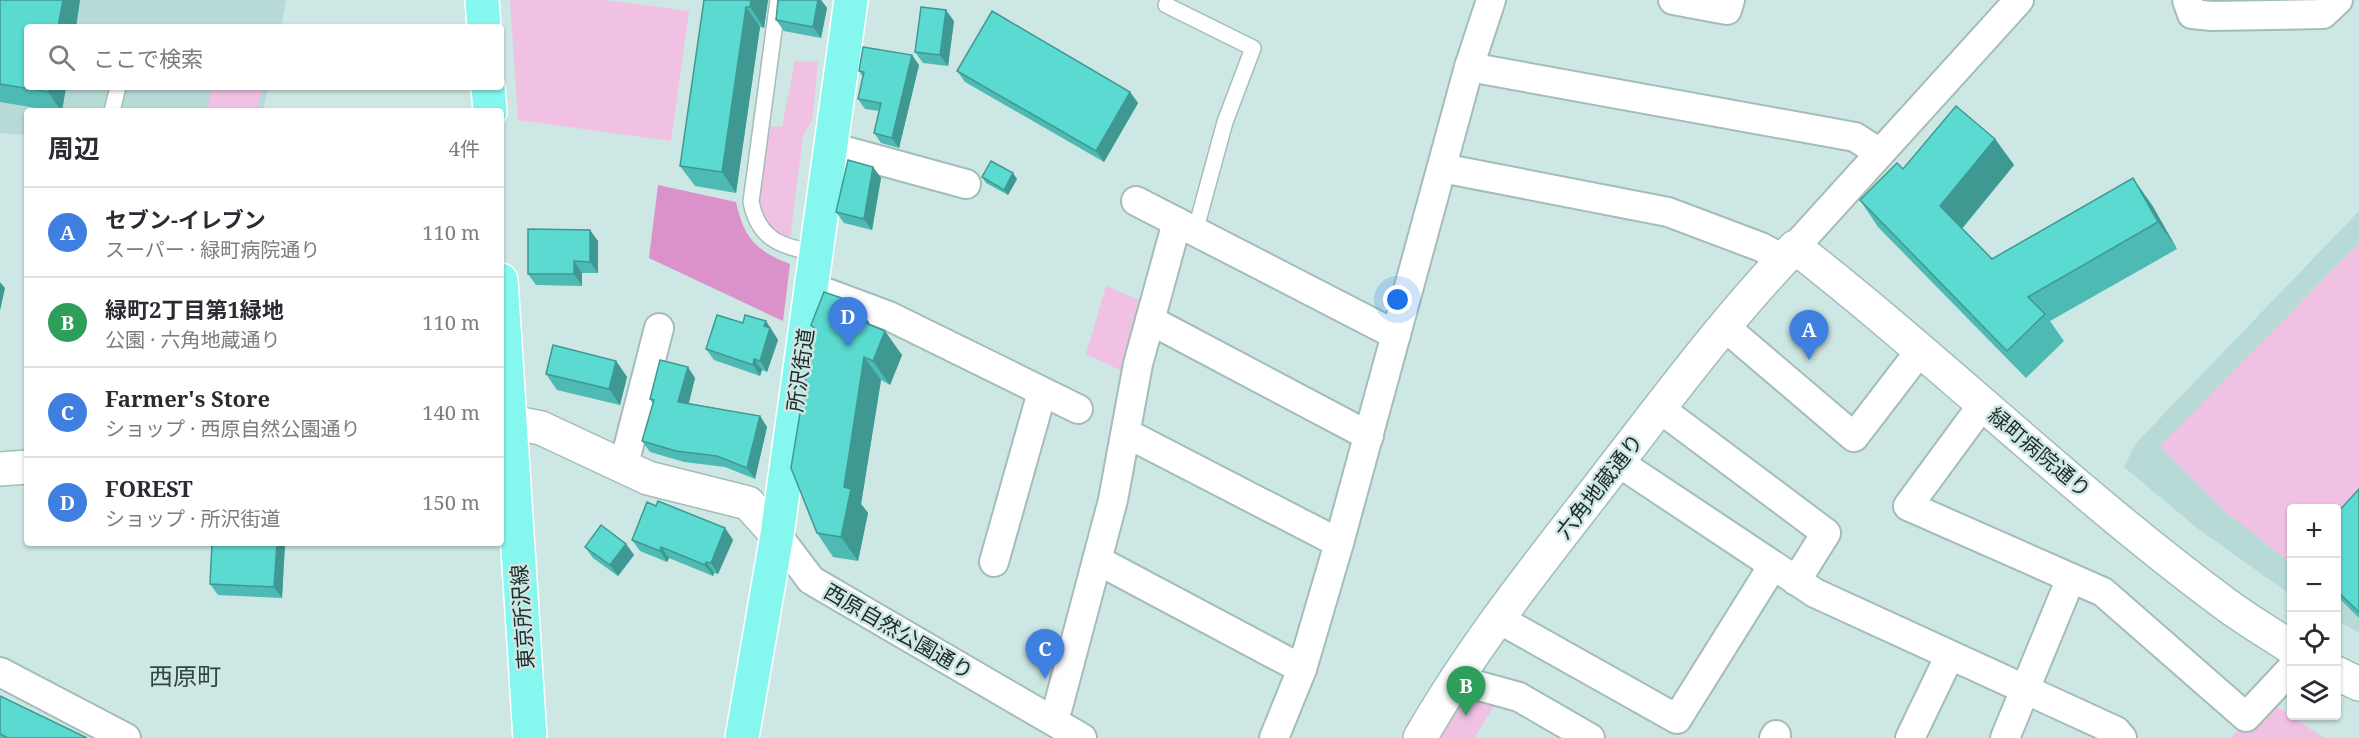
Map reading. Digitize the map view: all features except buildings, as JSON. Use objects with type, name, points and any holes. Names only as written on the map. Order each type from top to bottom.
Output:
[{"type":"main road","points":[[482,0],[484,24]]},
{"type":"main road","name":"所沢街道","points":[[742,738],[777,535],[851,0]]},
{"type":"main road","points":[[488,90],[490,108]]},
{"type":"main road","name":"東京所沢線","points":[[504,385],[530,738]]},
{"type":"street","points":[[1274,738],[1302,669],[1369,436],[1469,67],[1491,0]]},
{"type":"street","points":[[1673,0],[1727,10],[1730,0]]},
{"type":"street","points":[[1442,168],[1668,212],[1761,247],[1789,253],[2019,0]]},
{"type":"street","points":[[2187,0],[2192,14],[2212,16],[2323,15],[2338,0]]},
{"type":"street","points":[[1469,67],[1855,137],[1880,153]]},
{"type":"street","points":[[831,147],[966,184]]},
{"type":"street","points":[[1136,201],[1396,335]]},
{"type":"street","points":[[1063,730],[1058,707],[1113,500],[1138,364],[1150,321],[1186,227]]},
{"type":"street","name":"六角地蔵通り","points":[[1420,738],[1454,679],[1497,618],[1659,408],[1789,253]]},
{"type":"street","name":"緑町病院通り","points":[[1789,253],[1852,291],[2070,479],[2220,601],[2287,645]]},
{"type":"street","points":[[811,287],[889,316],[1078,409]]},
{"type":"street","points":[[1150,321],[1369,436]]},
{"type":"street","points":[[1725,327],[1854,437],[1920,351]]},
{"type":"street","points":[[623,468],[659,328]]},
{"type":"street","points":[[994,562],[1006,481],[1042,392]]},
{"type":"street","points":[[1983,404],[1908,506],[2103,592],[2246,717],[2287,673]]},
{"type":"street","points":[[1497,618],[1677,719],[1784,574],[1826,533],[1659,408]]},
{"type":"street","name":"西原自然公園通り","points":[[505,420],[541,429],[648,478],[748,503],[777,535],[811,580],[1063,730]]},
{"type":"street","points":[[1126,433],[1339,543]]},
{"type":"street","points":[[1618,462],[1815,593],[2026,687],[2118,736]]},
{"type":"street","points":[[0,469],[24,466]]},
{"type":"street","points":[[1097,560],[1302,669]]},
{"type":"street","points":[[2005,738],[2071,578]]},
{"type":"street","points":[[1910,738],[1950,655]]},
{"type":"street","points":[[0,672],[126,738]]},
{"type":"street","points":[[2341,675],[2359,684]]},
{"type":"street","points":[[1454,679],[1519,697],[1590,738]]},
{"type":"lane","points":[[778,0],[751,202],[753,215],[772,240],[816,253]]},
{"type":"lane","points":[[1166,5],[1253,48],[1186,227]]},
{"type":"lane","points":[[113,108],[117,90]]},
{"type":"shaded area","points":[[0,0],[286,0],[282,24],[24,24],[24,90],[267,90],[264,108],[24,108],[24,135],[0,133]]},
{"type":"shaded area","points":[[510,0],[604,0],[689,11],[671,141],[518,120]]},
{"type":"shaded area","points":[[795,61],[818,62],[812,121],[803,135],[790,240],[766,226],[761,217],[759,193],[771,126],[782,127]]},
{"type":"shaded area","points":[[211,90],[261,90],[258,108],[208,108]]},
{"type":"shaded area","points":[[658,185],[736,202],[743,225],[753,242],[768,254],[790,264],[783,321],[649,258]]},
{"type":"shaded area","points":[[2359,211],[2359,633],[2341,622],[2341,504],[2287,504],[2287,592],[2197,528],[2124,467],[2136,443]]},
{"type":"shaded area","points":[[2359,243],[2359,504],[2341,524],[2341,504],[2287,504],[2287,560],[2226,512],[2160,446]]},
{"type":"shaded area","points":[[1106,286],[1150,304],[1130,375],[1086,354]]},
{"type":"shaded area","points":[[1466,676],[1501,695],[1474,738],[1433,738]]},
{"type":"shaded area","points":[[2265,699],[2287,714],[2287,720],[2297,720],[2324,738],[2231,738]]},
{"type":"place","name":"FOREST","points":[[848,347]]},
{"type":"place","name":"セブン-イレブン","points":[[1809,360]]},
{"type":"place","name":"Farmer's Store","points":[[1045,679]]},
{"type":"place","name":"緑町2丁目第1緑地","points":[[1466,716]]},
{"type":"district","name":"西原町","points":[[185,675]]}]
